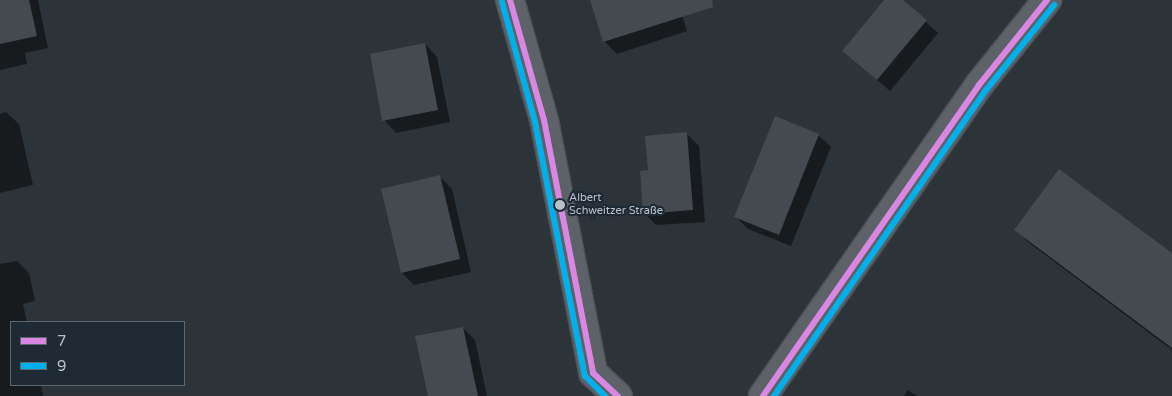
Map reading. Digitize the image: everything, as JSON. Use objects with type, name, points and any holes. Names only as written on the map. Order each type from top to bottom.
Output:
[{"type":"street","points":[[510,0],[544,120],[593,373],[618,396]]},
{"type":"street","points":[[763,396],[979,84],[1047,0]]},
{"type":"building","points":[[0,0],[29,0],[37,36],[0,44]]},
{"type":"building","points":[[590,0],[712,0],[713,7],[603,42]]},
{"type":"building","points":[[884,0],[903,0],[927,20],[877,80],[842,51]]},
{"type":"building","points":[[425,43],[438,110],[382,121],[370,54]]},
{"type":"building","points":[[775,116],[819,134],[779,235],[734,217]]},
{"type":"building","points":[[687,132],[693,210],[643,214],[640,171],[648,170],[645,136]]},
{"type":"building","points":[[1059,169],[1172,253],[1172,348],[1014,230]]},
{"type":"building","points":[[440,175],[460,259],[401,273],[381,189]]},
{"type":"building","points":[[463,327],[478,396],[428,396],[415,336]]},
{"type":"transit line","name":"7","points":[[510,0],[544,120],[593,373],[618,396]]},
{"type":"transit line","name":"7","points":[[763,396],[979,85],[1047,0]]},
{"type":"transit line","name":"9","points":[[502,2],[535,122],[585,376],[605,396]]},
{"type":"transit line","name":"9","points":[[774,396],[986,90],[1054,5]]},
{"type":"place","name":"Albert Schweitzer Straße","points":[[560,205]]}]
